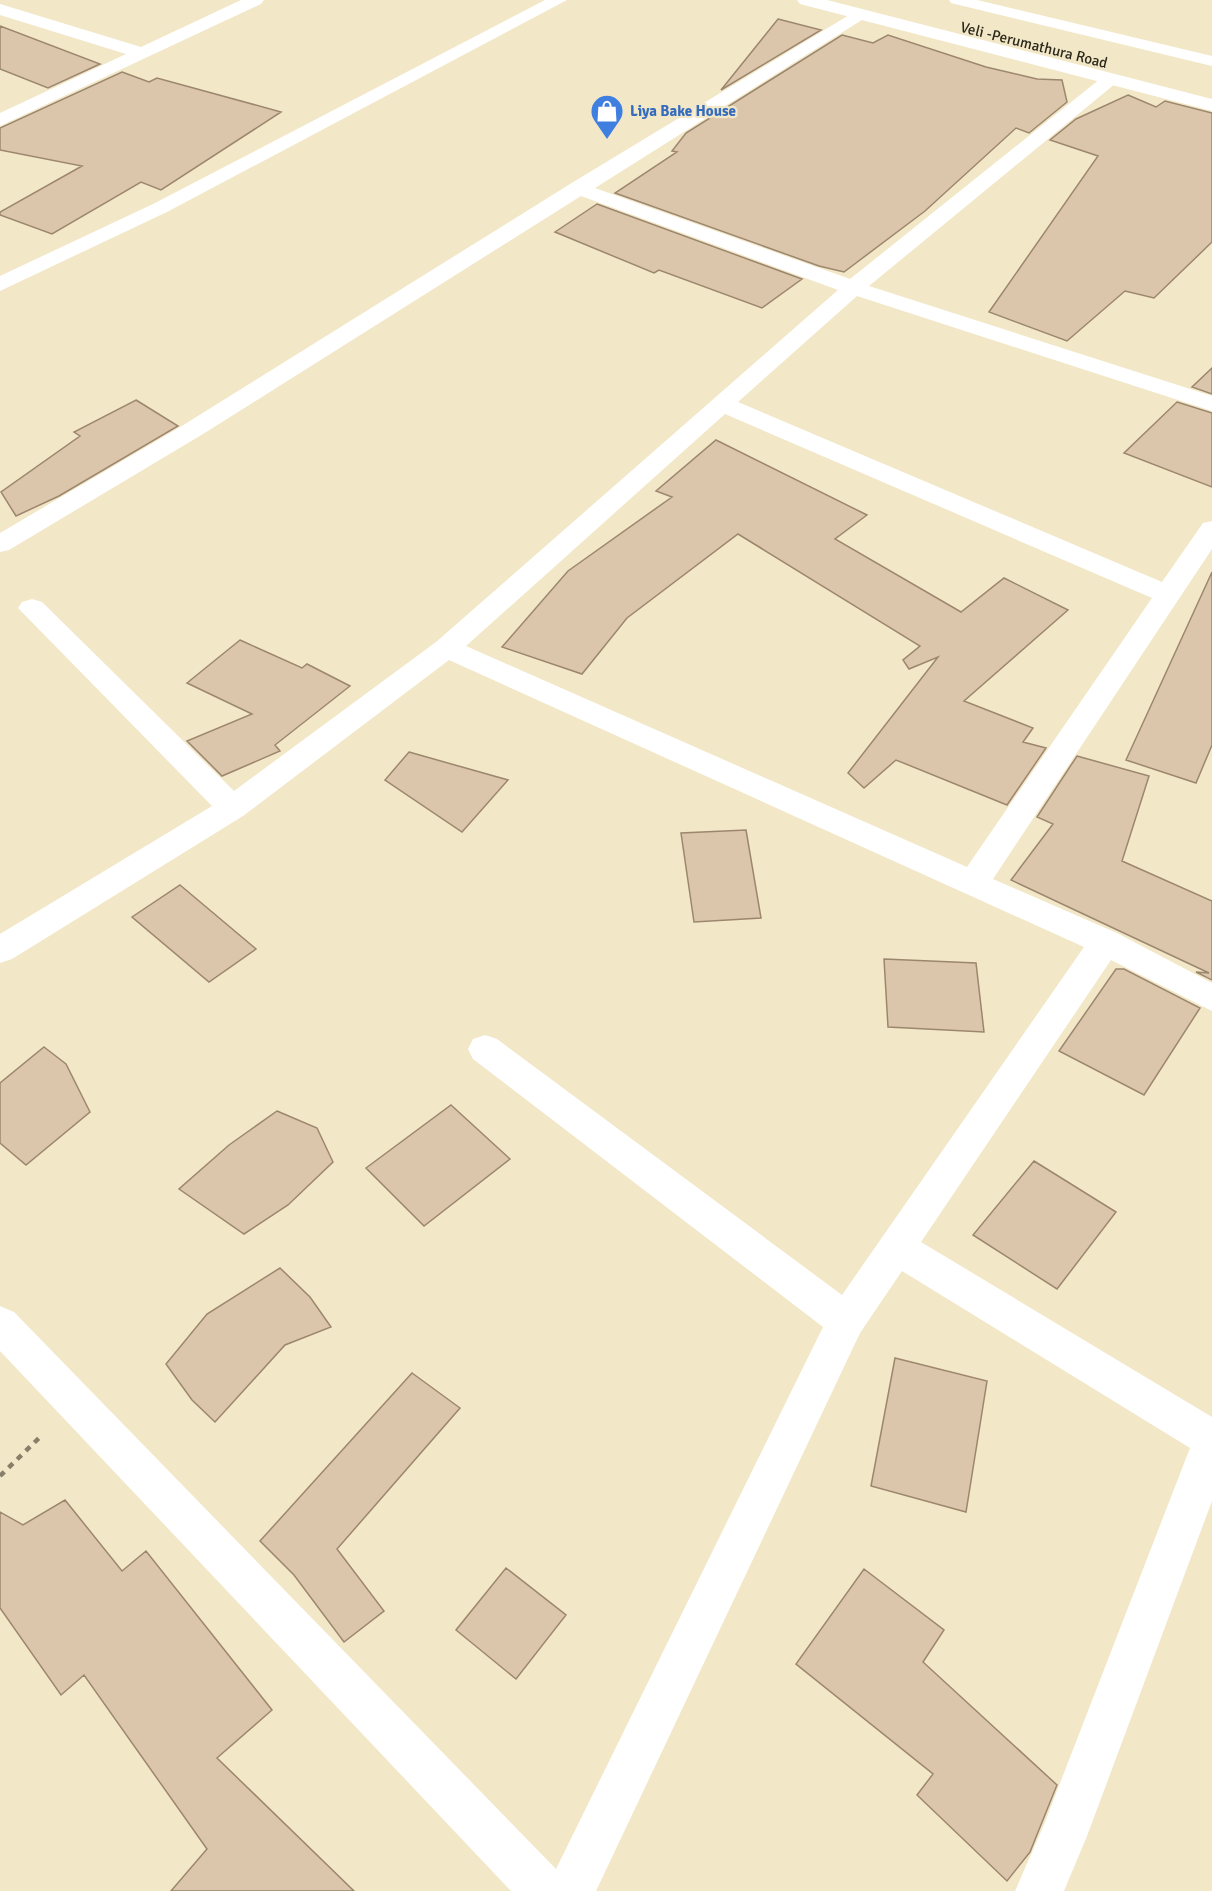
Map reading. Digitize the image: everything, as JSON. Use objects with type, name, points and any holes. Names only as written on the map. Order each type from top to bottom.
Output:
[{"type":"street","points":[[0,120],[255,0]]},
{"type":"street","points":[[0,284],[160,208],[558,0]]},
{"type":"street","points":[[806,0],[857,7],[1212,105]]},
{"type":"street","points":[[0,544],[194,429],[578,188],[857,7]]},
{"type":"street","name":"Veli -Perumathura Road","points":[[857,7],[1212,91]]},
{"type":"street","points":[[0,9],[142,53]]},
{"type":"street","points":[[0,950],[232,807],[446,648],[854,288],[1112,79]]},
{"type":"street","points":[[578,188],[854,288],[1212,404]]},
{"type":"street","points":[[722,404],[1166,594]]},
{"type":"street","points":[[974,882],[1166,594],[1202,561],[1212,529]]},
{"type":"street","points":[[32,608],[232,807]]},
{"type":"street","points":[[446,648],[974,882],[1105,942],[1212,998]]},
{"type":"street","points":[[571,1891],[846,1322],[1105,942]]},
{"type":"street","points":[[485,1049],[846,1322]]},
{"type":"street","points":[[896,1247],[1212,1439]]},
{"type":"street","points":[[0,1324],[544,1891]]},
{"type":"street","points":[[1038,1891],[1063,1836],[1212,1446]]},
{"type":"lane","points":[[957,0],[1212,61]]},
{"type":"building","points":[[778,19],[821,30],[721,90]]},
{"type":"building","points":[[0,26],[100,64],[48,88],[0,69]]},
{"type":"building","points":[[842,35],[873,43],[888,35],[986,67],[1037,79],[1062,80],[1067,102],[1029,133],[1016,128],[925,211],[844,272],[819,266],[615,193],[677,152],[672,151],[686,133]]},
{"type":"building","points":[[122,72],[149,82],[157,78],[281,112],[161,190],[141,182],[52,234],[0,215],[0,212],[82,166],[0,150],[0,128]]},
{"type":"building","points":[[1128,95],[1156,107],[1165,101],[1212,113],[1212,242],[1154,298],[1125,291],[1067,341],[989,312],[1098,156],[1050,140],[1076,119]]},
{"type":"building","points":[[597,204],[802,279],[762,308],[659,270],[654,273],[555,232]]},
{"type":"building","points":[[1212,368],[1212,394],[1192,387]]},
{"type":"building","points":[[136,400],[178,426],[59,496],[16,516],[1,492],[80,436],[74,432]]},
{"type":"building","points":[[1177,402],[1212,413],[1212,487],[1124,453]]},
{"type":"building","points":[[716,440],[867,515],[835,539],[961,612],[1004,578],[1068,610],[964,701],[1033,728],[1023,742],[1046,748],[1007,805],[896,760],[864,788],[848,773],[938,657],[909,669],[903,660],[920,646],[738,534],[627,618],[582,674],[502,647],[568,571],[672,497],[656,491]]},
{"type":"building","points":[[1212,572],[1212,745],[1196,783],[1126,760]]},
{"type":"building","points":[[240,640],[302,668],[307,664],[350,686],[275,745],[280,751],[222,776],[187,741],[252,714],[187,683]]},
{"type":"building","points":[[409,752],[508,780],[462,832],[385,780]]},
{"type":"building","points":[[1077,756],[1149,776],[1122,861],[1212,901],[1212,980],[1196,972],[1209,973],[1011,880],[1053,824],[1037,817]]},
{"type":"building","points":[[746,830],[761,918],[694,922],[681,833]]},
{"type":"building","points":[[180,885],[256,949],[209,982],[132,917]]},
{"type":"building","points":[[884,959],[976,963],[984,1032],[888,1027]]},
{"type":"building","points":[[1116,969],[1124,969],[1200,1008],[1144,1095],[1059,1051]]},
{"type":"building","points":[[44,1047],[66,1064],[90,1112],[26,1165],[0,1143],[0,1083]]},
{"type":"building","points":[[451,1105],[510,1159],[424,1226],[366,1168]]},
{"type":"building","points":[[277,1111],[317,1128],[333,1162],[288,1205],[244,1234],[179,1189],[229,1145]]},
{"type":"building","points":[[1034,1161],[1116,1212],[1057,1289],[973,1235]]},
{"type":"building","points":[[280,1268],[310,1297],[331,1327],[285,1345],[215,1422],[192,1400],[166,1364],[207,1314]]},
{"type":"building","points":[[895,1358],[987,1381],[966,1512],[871,1486]]},
{"type":"building","points":[[412,1373],[460,1408],[337,1549],[384,1611],[344,1642],[294,1575],[260,1541]]},
{"type":"building","points":[[65,1500],[122,1571],[146,1551],[272,1710],[217,1758],[354,1891],[171,1891],[207,1849],[84,1675],[61,1695],[0,1608],[0,1512],[23,1525]]},
{"type":"building","points":[[506,1568],[566,1615],[516,1679],[456,1630]]},
{"type":"building","points":[[864,1569],[944,1630],[923,1662],[1057,1785],[1030,1852],[1007,1881],[917,1795],[933,1774],[796,1664]]},
{"type":"place","name":"Liya Bake House","points":[[607,140]]}]
